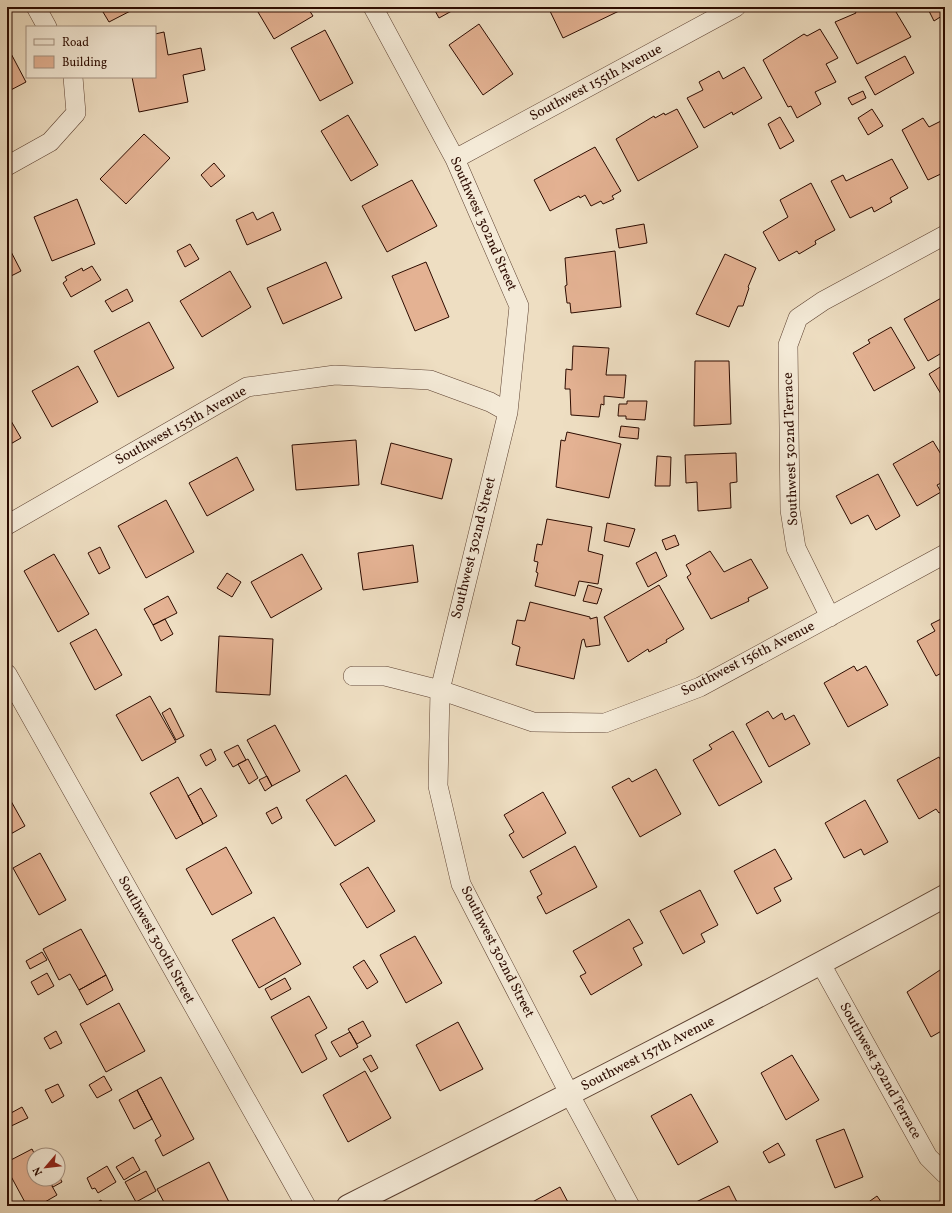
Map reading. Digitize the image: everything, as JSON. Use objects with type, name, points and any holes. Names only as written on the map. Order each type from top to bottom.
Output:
[{"type":"street","points":[[36,7],[46,26]]},
{"type":"street","name":"Southwest 302nd Street","points":[[373,7],[455,158],[519,306],[508,412],[440,690],[438,786],[461,884],[630,1206]]},
{"type":"street","name":"Southwest 155th Avenue","points":[[455,158],[736,7]]},
{"type":"street","points":[[7,166],[50,142],[76,113],[72,78]]},
{"type":"street","name":"Southwest 302nd Terrace","points":[[830,617],[796,548],[790,510],[788,344],[798,318],[823,301],[945,235]]},
{"type":"street","name":"Southwest 155th Avenue","points":[[7,525],[247,387],[335,375],[430,380],[490,402],[508,412]]},
{"type":"street","name":"Southwest 156th Avenue","points":[[353,676],[385,676],[440,690],[533,722],[604,723],[700,687],[945,554]]},
{"type":"street","name":"Southwest 300th Street","points":[[7,674],[306,1206]]},
{"type":"street","name":"Southwest 157th Avenue","points":[[348,1206],[570,1094],[821,964],[945,896]]},
{"type":"street","name":"Southwest 302nd Terrace","points":[[821,964],[928,1157],[945,1174]]},
{"type":"building","points":[[100,7],[138,7],[109,22]]},
{"type":"building","points":[[255,7],[307,7],[313,16],[274,39]]},
{"type":"building","points":[[433,7],[459,7],[439,18]]},
{"type":"building","points":[[548,7],[617,7],[619,11],[563,38]]},
{"type":"building","points":[[853,7],[893,7],[911,37],[857,64],[835,22],[856,13]]},
{"type":"building","points":[[927,7],[945,7],[945,14],[934,21]]},
{"type":"building","points":[[479,24],[513,74],[483,95],[449,45]]},
{"type":"building","points":[[820,29],[838,58],[826,64],[836,82],[815,92],[821,104],[797,118],[791,106],[788,107],[763,60],[804,34],[807,36]]},
{"type":"building","points":[[325,30],[353,83],[320,101],[291,48]]},
{"type":"building","points":[[164,32],[168,55],[201,48],[205,70],[183,75],[188,102],[139,112],[132,78],[156,78],[156,34]]},
{"type":"building","points":[[7,46],[26,82],[7,92]]},
{"type":"building","points":[[905,56],[914,73],[875,95],[865,77]]},
{"type":"building","points":[[744,67],[762,98],[733,115],[732,112],[704,128],[687,98],[703,90],[699,82],[719,71],[723,79]]},
{"type":"building","points":[[863,91],[866,98],[852,105],[848,98]]},
{"type":"building","points":[[677,109],[698,147],[638,181],[616,139],[654,116],[655,118],[664,113],[665,115]]},
{"type":"building","points":[[872,109],[883,126],[868,135],[858,118]]},
{"type":"building","points":[[348,115],[378,165],[351,181],[321,131]]},
{"type":"building","points":[[780,117],[794,141],[780,149],[768,124]]},
{"type":"building","points":[[923,118],[929,127],[945,119],[945,172],[928,180],[902,130]]},
{"type":"building","points":[[144,134],[170,158],[126,204],[100,179]]},
{"type":"building","points":[[595,147],[621,191],[612,196],[614,199],[603,204],[601,201],[591,206],[585,195],[580,198],[579,196],[550,211],[534,180]]},
{"type":"building","points":[[892,159],[908,188],[890,198],[892,202],[874,212],[872,207],[850,218],[831,181],[843,175],[846,181]]},
{"type":"building","points":[[214,163],[225,176],[211,187],[201,175]]},
{"type":"building","points":[[412,180],[437,226],[387,252],[362,206]]},
{"type":"building","points":[[811,183],[835,230],[815,241],[816,244],[799,254],[797,251],[779,261],[763,232],[788,217],[780,200]]},
{"type":"building","points":[[77,199],[95,244],[52,261],[34,217]]},
{"type":"building","points":[[253,212],[257,220],[273,212],[281,230],[247,245],[236,220]]},
{"type":"building","points":[[644,224],[647,243],[619,248],[616,229]]},
{"type":"building","points":[[7,244],[21,271],[7,278]]},
{"type":"building","points":[[190,244],[199,259],[185,267],[177,251]]},
{"type":"building","points":[[615,251],[621,307],[571,313],[570,303],[567,303],[565,286],[567,285],[565,258]]},
{"type":"building","points":[[725,254],[756,268],[748,287],[749,288],[743,306],[738,306],[729,327],[696,314]]},
{"type":"building","points":[[326,262],[342,298],[283,324],[267,288]]},
{"type":"building","points":[[426,262],[449,317],[415,331],[392,276]]},
{"type":"building","points":[[92,266],[101,280],[71,297],[63,283],[67,280],[65,277],[82,268],[83,271]]},
{"type":"building","points":[[230,271],[251,307],[202,337],[180,301]]},
{"type":"building","points":[[127,289],[133,301],[112,312],[105,301]]},
{"type":"building","points":[[945,296],[945,351],[928,361],[904,319]]},
{"type":"building","points":[[149,322],[174,368],[118,397],[94,351]]},
{"type":"building","points":[[891,327],[915,368],[874,391],[853,353],[870,343],[868,340]]},
{"type":"building","points":[[573,346],[609,348],[606,375],[626,375],[624,398],[604,396],[604,405],[601,404],[599,417],[571,415],[570,389],[565,389],[566,369],[572,370]]},
{"type":"building","points":[[695,361],[729,361],[731,424],[694,426]]},
{"type":"building","points":[[945,364],[945,391],[941,394],[929,374]]},
{"type":"building","points":[[78,366],[98,402],[52,427],[32,391]]},
{"type":"building","points":[[627,401],[647,401],[645,420],[626,419],[626,416],[618,416],[619,404],[627,404]]},
{"type":"building","points":[[7,414],[21,438],[7,446]]},
{"type":"building","points":[[621,426],[639,428],[638,439],[619,437]]},
{"type":"building","points":[[567,432],[621,444],[609,498],[556,487],[561,440],[565,441]]},
{"type":"building","points":[[356,440],[359,485],[296,490],[292,445]]},
{"type":"building","points":[[933,441],[945,461],[945,481],[937,485],[941,492],[917,506],[893,464]]},
{"type":"building","points":[[391,443],[452,459],[442,499],[381,484]]},
{"type":"building","points":[[736,453],[737,482],[730,483],[731,508],[698,511],[697,482],[686,483],[685,455]]},
{"type":"building","points":[[657,456],[671,457],[670,486],[655,486]]},
{"type":"building","points":[[237,457],[254,490],[207,516],[189,483]]},
{"type":"building","points":[[878,474],[900,516],[876,530],[868,515],[851,524],[836,496]]},
{"type":"building","points":[[166,500],[194,552],[146,578],[118,526]]},
{"type":"building","points":[[547,519],[592,527],[588,551],[603,555],[598,584],[579,581],[575,596],[535,586],[538,573],[536,572],[538,562],[534,561],[537,544],[542,545]]},
{"type":"building","points":[[607,523],[635,529],[629,547],[604,541]]},
{"type":"building","points":[[675,535],[679,545],[666,550],[662,540]]},
{"type":"building","points":[[413,545],[418,582],[363,590],[358,553]]},
{"type":"building","points":[[100,547],[110,568],[99,574],[88,553]]},
{"type":"building","points":[[710,551],[724,572],[751,559],[768,588],[748,598],[749,601],[711,619],[687,577],[691,574],[686,565]]},
{"type":"building","points":[[656,552],[667,576],[648,587],[636,563]]},
{"type":"building","points":[[54,554],[89,614],[58,632],[24,571]]},
{"type":"building","points":[[302,554],[322,589],[271,618],[251,582]]},
{"type":"building","points":[[227,573],[241,582],[232,597],[217,588]]},
{"type":"building","points":[[588,585],[602,589],[597,604],[583,601]]},
{"type":"building","points":[[659,585],[684,629],[666,640],[667,642],[649,652],[648,649],[628,662],[604,617]]},
{"type":"building","points":[[168,596],[177,613],[153,625],[144,609]]},
{"type":"building","points":[[530,602],[590,617],[590,619],[597,617],[600,645],[586,647],[584,639],[582,640],[574,679],[516,665],[520,647],[512,644],[517,620],[525,621]]},
{"type":"building","points":[[945,617],[945,671],[936,676],[917,641],[935,631],[931,624]]},
{"type":"building","points":[[165,619],[173,634],[161,641],[153,625]]},
{"type":"building","points":[[96,629],[122,675],[95,690],[70,643]]},
{"type":"building","points":[[219,636],[273,639],[270,695],[216,692]]},
{"type":"building","points":[[854,666],[857,671],[866,666],[888,705],[848,727],[824,683]]},
{"type":"building","points":[[150,696],[176,742],[142,761],[116,715]]},
{"type":"building","points":[[170,708],[184,736],[176,740],[162,713]]},
{"type":"building","points":[[768,711],[773,719],[782,713],[785,720],[794,715],[810,744],[769,767],[746,724]]},
{"type":"building","points":[[275,725],[300,771],[272,786],[247,740]]},
{"type":"building","points":[[733,731],[762,782],[719,806],[693,760],[712,749],[709,745]]},
{"type":"building","points":[[238,745],[246,760],[233,767],[224,752]]},
{"type":"building","points":[[211,749],[216,760],[206,766],[200,755]]},
{"type":"building","points":[[939,757],[945,768],[945,810],[939,813],[936,809],[919,819],[897,780]]},
{"type":"building","points":[[248,759],[258,778],[249,784],[238,764]]},
{"type":"building","points":[[656,769],[681,814],[640,837],[612,787],[629,778],[632,782]]},
{"type":"building","points":[[346,775],[375,821],[335,846],[306,800]]},
{"type":"building","points":[[267,776],[272,786],[265,791],[259,780]]},
{"type":"building","points":[[178,777],[203,824],[176,839],[150,793]]},
{"type":"building","points":[[201,788],[217,816],[203,824],[188,796]]},
{"type":"building","points":[[543,792],[566,833],[523,858],[509,835],[514,832],[504,815]]},
{"type":"building","points":[[7,794],[25,826],[7,836]]},
{"type":"building","points":[[865,800],[888,842],[864,855],[861,849],[844,858],[825,823]]},
{"type":"building","points":[[277,807],[282,818],[272,824],[266,813]]},
{"type":"building","points":[[575,846],[597,887],[546,914],[537,897],[542,894],[530,871]]},
{"type":"building","points":[[226,847],[252,893],[212,915],[186,869]]},
{"type":"building","points":[[775,849],[792,879],[774,888],[781,901],[757,914],[734,871]]},
{"type":"building","points":[[40,853],[66,900],[39,915],[13,868]]},
{"type":"building","points":[[368,867],[395,911],[367,928],[340,884]]},
{"type":"building","points":[[700,890],[718,925],[701,934],[705,942],[683,954],[660,911]]},
{"type":"building","points":[[274,917],[301,964],[259,988],[232,940]]},
{"type":"building","points":[[629,919],[643,943],[633,948],[642,965],[591,995],[580,976],[586,973],[573,951]]},
{"type":"building","points":[[81,929],[106,975],[79,990],[70,974],[59,980],[43,949]]},
{"type":"building","points":[[415,936],[442,983],[406,1003],[380,955]]},
{"type":"building","points":[[42,952],[47,960],[30,969],[26,961]]},
{"type":"building","points":[[364,960],[378,982],[367,989],[353,967]]},
{"type":"building","points":[[943,968],[945,972],[945,1029],[931,1037],[907,992]]},
{"type":"building","points":[[47,973],[54,986],[38,995],[31,982]]},
{"type":"building","points":[[106,975],[113,990],[87,1005],[79,990]]},
{"type":"building","points":[[285,978],[291,989],[271,1000],[265,989]]},
{"type":"building","points":[[309,996],[327,1028],[315,1035],[327,1059],[302,1073],[271,1017]]},
{"type":"building","points":[[119,1003],[145,1051],[106,1072],[80,1024]]},
{"type":"building","points":[[363,1021],[371,1036],[357,1044],[348,1029]]},
{"type":"building","points":[[458,1022],[483,1069],[440,1091],[416,1045]]},
{"type":"building","points":[[56,1031],[62,1043],[50,1049],[44,1038]]},
{"type":"building","points":[[350,1032],[358,1047],[340,1057],[331,1042]]},
{"type":"building","points":[[371,1055],[378,1068],[371,1072],[363,1059]]},
{"type":"building","points":[[792,1055],[819,1100],[786,1120],[761,1073]]},
{"type":"building","points":[[365,1071],[391,1118],[348,1142],[323,1095]]},
{"type":"building","points":[[104,1076],[112,1090],[97,1098],[89,1085]]},
{"type":"building","points":[[161,1077],[194,1139],[163,1156],[155,1140],[161,1136],[137,1090]]},
{"type":"building","points":[[58,1084],[64,1096],[52,1103],[45,1090]]},
{"type":"building","points":[[137,1090],[152,1119],[134,1129],[119,1100]]},
{"type":"building","points":[[691,1094],[718,1142],[678,1165],[651,1116]]},
{"type":"building","points":[[7,1107],[11,1113],[22,1107],[28,1118],[7,1128]]},
{"type":"building","points":[[844,1129],[863,1177],[835,1188],[816,1140]]},
{"type":"building","points":[[778,1143],[785,1155],[769,1163],[763,1152]]},
{"type":"building","points":[[26,1152],[26,1187],[52,1187],[57,1195],[38,1206],[27,1206],[7,1169],[7,1162]]},
{"type":"building","points":[[133,1157],[140,1170],[124,1180],[116,1167]]},
{"type":"building","points":[[209,1162],[231,1206],[166,1206],[157,1189]]},
{"type":"building","points":[[107,1166],[116,1182],[98,1193],[95,1188],[92,1189],[87,1178]]},
{"type":"building","points":[[146,1171],[156,1191],[136,1202],[125,1182]]},
{"type":"building","points":[[729,1186],[739,1206],[698,1206],[696,1202]]},
{"type":"building","points":[[560,1187],[570,1206],[525,1206]]},
{"type":"building","points":[[877,1196],[884,1206],[863,1206]]},
{"type":"building","points":[[101,1200],[104,1206],[90,1206]]}]
